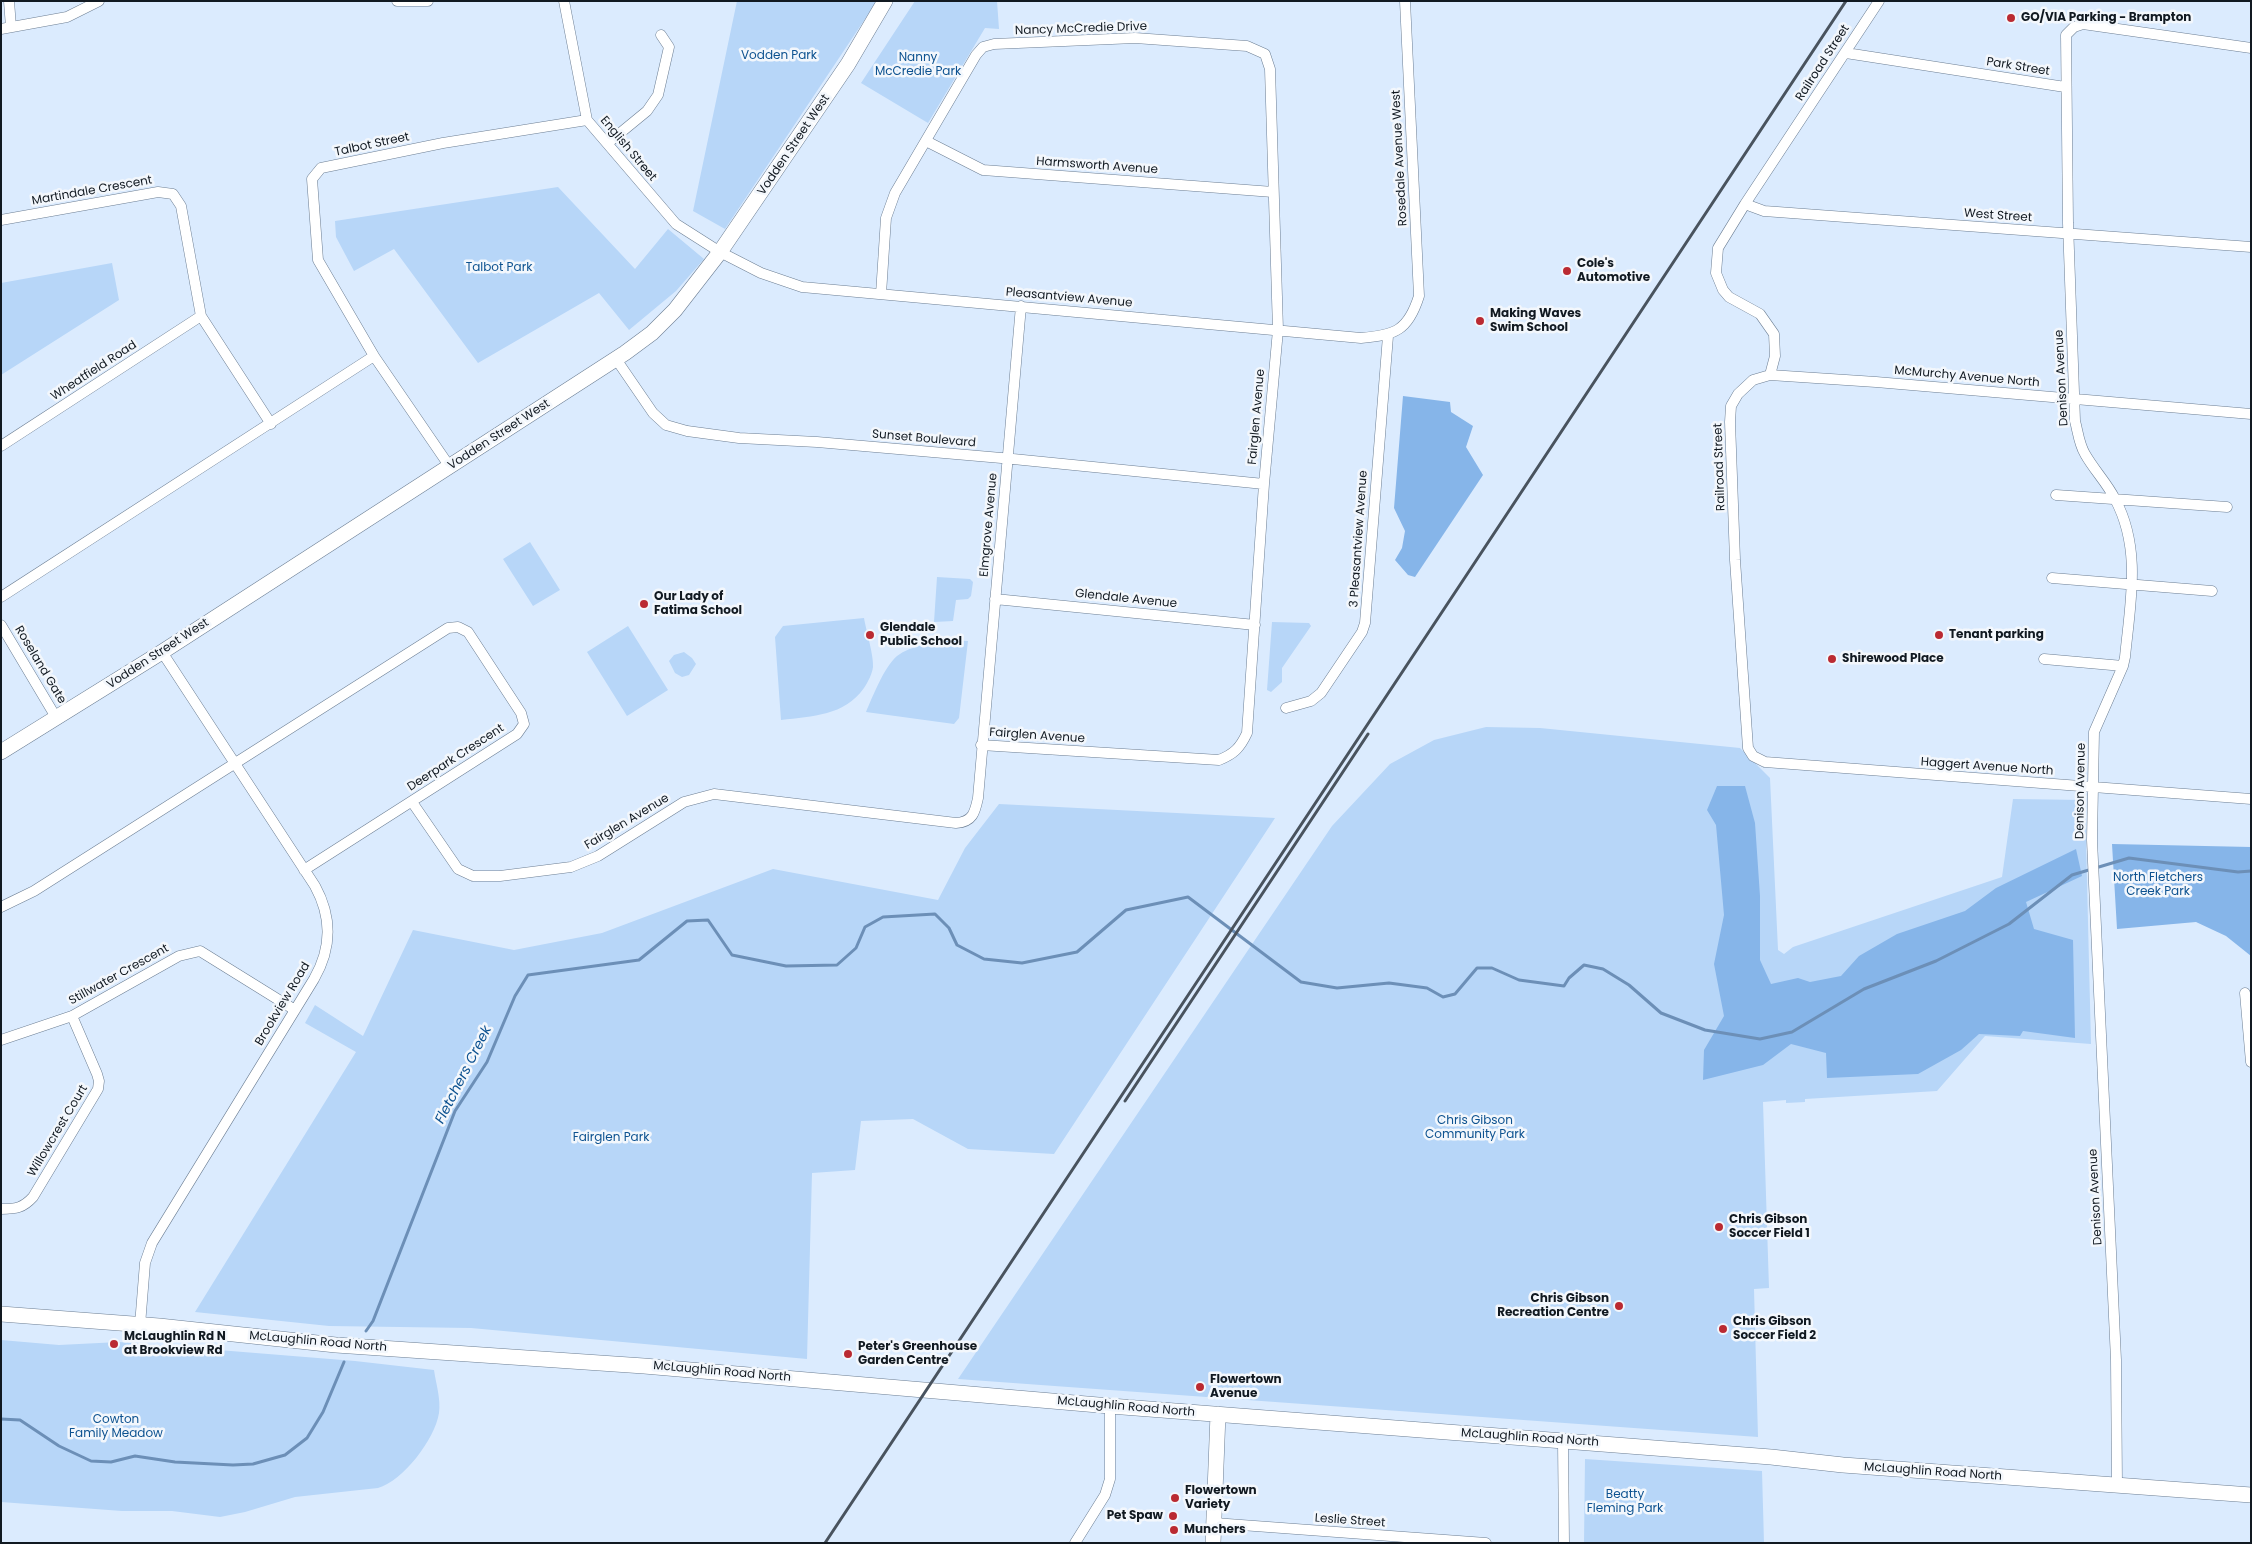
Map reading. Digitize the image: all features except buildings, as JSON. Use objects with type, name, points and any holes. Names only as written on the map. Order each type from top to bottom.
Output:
[{"type":"main road","name":"Vodden Street West","points":[[1,752],[57,719],[450,467],[616,359],[652,333],[674,310],[720,252],[843,72],[885,1]]},
{"type":"main road","name":"McLaughlin Road North","points":[[1,1314],[140,1325],[336,1345],[644,1366],[1110,1406],[1563,1440],[2116,1486],[2251,1495]]},
{"type":"main road","points":[[1214,1543],[1218,1414]]},
{"type":"street","points":[[9,1],[6,28],[67,17],[100,1]]},
{"type":"street","points":[[398,1],[428,1]]},
{"type":"street","name":"English Street","points":[[564,1],[587,120],[671,220],[720,252]]},
{"type":"street","name":"Rosedale Avenue West","points":[[1388,336],[1400,329],[1414,314],[1419,296],[1405,1]]},
{"type":"street","name":"Railroad Street","points":[[1753,756],[1748,748],[1735,560],[1730,422],[1731,406],[1738,394],[1753,380],[1770,375],[1775,356],[1776,342],[1770,326],[1756,311],[1726,294],[1716,274],[1718,248],[1879,1]]},
{"type":"street","name":"Park Street","points":[[1846,52],[2065,87],[2066,35],[2074,27],[2082,24],[2251,48]]},
{"type":"street","points":[[608,143],[647,111],[658,95],[669,47],[662,35]]},
{"type":"street","name":"Nancy McCredie Drive","points":[[881,294],[886,218],[895,193],[976,55],[983,47],[994,44],[1135,38],[1247,46],[1265,54],[1270,69],[1278,330]]},
{"type":"street","name":"Denison Avenue","points":[[2065,87],[2076,399],[2075,421],[2079,440],[2085,454],[2116,499],[2130,538],[2133,558],[2123,666],[2094,732],[2092,788],[2093,855],[2116,1360],[2116,1486]]},
{"type":"street","name":"Talbot Street","points":[[450,467],[374,356],[318,260],[312,179],[321,168],[443,142],[587,120]]},
{"type":"street","name":"Harmsworth Avenue","points":[[926,141],[983,170],[1273,192]]},
{"type":"street","name":"Martindale Crescent","points":[[1,220],[158,192],[173,194],[181,206],[201,316],[270,424]]},
{"type":"street","name":"West Street","points":[[1745,204],[1764,211],[2251,246]]},
{"type":"street","name":"Pleasantview Avenue","points":[[720,252],[761,273],[802,288],[1021,306],[1361,338],[1388,336]]},
{"type":"street","name":"Elmgrove Avenue","points":[[981,745],[1021,306]]},
{"type":"street","name":"Wheatfield Road","points":[[1,446],[201,316]]},
{"type":"street","name":"Fairglen Avenue","points":[[412,802],[458,869],[473,876],[500,876],[571,867],[598,856],[684,802],[714,794],[966,822],[974,815],[978,798],[981,745],[1219,760],[1233,755],[1241,746],[1247,733],[1264,484],[1278,330]]},
{"type":"street","name":"3 Pleasantview Avenue","points":[[1286,708],[1311,701],[1321,693],[1362,632],[1365,623],[1388,336]]},
{"type":"street","points":[[1,597],[374,356]]},
{"type":"street","name":"Sunset Boulevard","points":[[616,359],[653,413],[666,425],[687,432],[739,438],[817,442],[1008,459],[1264,484]]},
{"type":"street","name":"McMurchy Avenue North","points":[[1770,375],[1886,382],[2251,414]]},
{"type":"street","points":[[2056,495],[2227,507]]},
{"type":"street","points":[[2052,578],[2212,591]]},
{"type":"street","name":"Glendale Avenue","points":[[995,598],[1255,625]]},
{"type":"street","name":"Roseland Gate","points":[[1,625],[57,719]]},
{"type":"street","name":"Deerpark Crescent","points":[[236,763],[448,628],[458,627],[468,632],[521,713],[524,724],[517,734],[304,870]]},
{"type":"street","name":"Brookview Road","points":[[140,1325],[145,1263],[152,1243],[322,964],[328,940],[328,922],[324,905],[304,870],[162,652]]},
{"type":"street","points":[[2044,659],[2123,666]]},
{"type":"street","name":"Haggert Avenue North","points":[[1753,756],[1765,762],[2251,799]]},
{"type":"street","points":[[1,907],[34,891],[236,763]]},
{"type":"street","name":"Stillwater Crescent","points":[[1,1040],[72,1016],[179,956],[200,951],[295,1010]]},
{"type":"street","points":[[2245,993],[2251,1062]]},
{"type":"street","name":"Willowcrest Court","points":[[1,1209],[16,1210],[26,1205],[33,1197],[98,1089],[99,1081],[97,1074],[72,1016]]},
{"type":"street","points":[[1075,1543],[1106,1495],[1110,1479],[1110,1406]]},
{"type":"street","points":[[1563,1440],[1564,1543]]},
{"type":"street","name":"Leslie Street","points":[[1214,1523],[1486,1543]]},
{"type":"green space","name":"Vodden Park","points":[[737,1],[877,1],[725,229],[693,211]]},
{"type":"green space","name":"Nanny McCredie Park","points":[[915,1],[997,1],[999,29],[985,28],[928,123],[861,83]]},
{"type":"green space","name":"Talbot Park","points":[[558,187],[635,269],[668,229],[704,259],[676,291],[629,330],[599,293],[478,363],[394,249],[354,271],[336,237],[335,221]]},
{"type":"green space","points":[[112,263],[119,300],[1,375],[1,283]]},
{"type":"green space","points":[[1403,396],[1450,402],[1451,412],[1473,426],[1466,447],[1483,475],[1415,577],[1408,575],[1395,560],[1402,548],[1405,531],[1394,508]]},
{"type":"green space","points":[[530,542],[560,590],[533,606],[503,559]]},
{"type":"green space","points":[[937,577],[970,579],[973,582],[971,596],[968,599],[956,600],[953,621],[934,622]]},
{"type":"green space","points":[[864,618],[873,667],[870,678],[864,688],[847,704],[827,713],[781,720],[775,637],[783,626]]},
{"type":"green space","points":[[1272,622],[1309,623],[1311,626],[1282,668],[1282,682],[1271,692],[1267,690]]},
{"type":"green space","points":[[628,626],[668,690],[627,716],[587,652]]},
{"type":"green space","points":[[950,640],[968,641],[959,718],[954,724],[866,712],[883,674],[897,656],[916,647]]},
{"type":"green space","points":[[684,652],[696,664],[689,675],[682,677],[675,673],[669,661],[674,655]]},
{"type":"green space","name":"Chris Gibson Community Park","points":[[1486,727],[1540,728],[1740,748],[1770,778],[1778,950],[1784,954],[1793,947],[2002,877],[2013,799],[2085,800],[2091,1044],[1985,1036],[1937,1091],[1805,1099],[1805,1102],[1786,1103],[1786,1100],[1763,1102],[1769,1288],[1754,1289],[1758,1437],[958,1379],[1332,826],[1390,764],[1434,740]]},
{"type":"green space","points":[[1717,786],[1745,786],[1755,823],[1760,896],[1760,960],[1771,984],[1798,978],[1810,982],[1841,976],[1859,956],[1897,934],[1965,911],[1996,888],[2076,849],[2082,876],[2026,902],[2034,929],[2073,940],[2075,1038],[2023,1031],[2020,1036],[1979,1034],[1961,1050],[1918,1074],[1827,1078],[1826,1053],[1791,1044],[1763,1065],[1703,1080],[1704,1050],[1724,1016],[1714,964],[1724,915],[1716,825],[1707,810]]},
{"type":"green space","name":"Fairglen Park","points":[[999,804],[1275,818],[1054,1154],[968,1149],[913,1119],[861,1121],[855,1170],[812,1173],[807,1359],[471,1328],[329,1326],[195,1312],[356,1052],[305,1023],[315,1005],[363,1036],[413,930],[514,950],[602,933],[773,869],[938,900],[965,848]]},
{"type":"green space","name":"North Fletchers Creek Park","points":[[2112,844],[2251,847],[2251,956],[2226,936],[2196,922],[2117,929]]},
{"type":"green space","name":"Cowton Family Meadow","points":[[1,1340],[59,1345],[119,1342],[355,1361],[434,1370],[439,1397],[439,1413],[431,1435],[416,1458],[398,1477],[378,1488],[295,1497],[245,1512],[220,1517],[172,1511],[122,1511],[1,1502]]},
{"type":"green space","name":"Beatty Fleming Park","points":[[1585,1459],[1762,1471],[1764,1543],[1584,1543]]},
{"type":"waterway","points":[[366,1331],[373,1321],[455,1111],[487,1062],[515,996],[528,975],[639,960],[687,921],[708,920],[732,955],[786,966],[837,965],[856,948],[865,927],[883,917],[935,914],[949,928],[957,945],[984,959],[1022,963],[1077,952],[1126,910],[1188,897],[1301,982],[1337,988],[1389,983],[1427,988],[1443,997],[1455,994],[1477,968],[1492,968],[1519,980],[1564,986],[1569,978],[1584,965],[1603,969],[1629,985],[1661,1013],[1705,1030],[1760,1039],[1792,1032],[1864,989],[1936,961],[2009,924],[2072,875],[2129,858],[2238,872],[2251,871]]},
{"type":"waterway","name":"Fletchers Creek","points":[[1,1419],[20,1420],[59,1446],[91,1461],[111,1462],[135,1456],[175,1462],[233,1465],[253,1464],[285,1455],[307,1438],[323,1412],[344,1362]]},
{"type":"railway","points":[[825,1543],[1846,1]]},
{"type":"railway","points":[[1125,1101],[1368,734]]},
{"type":"place","name":"GO/VIA Parking - Brampton","points":[[2011,18]]},
{"type":"place","name":"Cole's Automotive","points":[[1567,271]]},
{"type":"place","name":"Making Waves Swim School","points":[[1480,321]]},
{"type":"place","name":"Our Lady of Fatima School","points":[[644,604]]},
{"type":"place","name":"Glendale Public School","points":[[870,635]]},
{"type":"place","name":"Tenant parking","points":[[1939,635]]},
{"type":"place","name":"Shirewood Place","points":[[1832,659]]},
{"type":"place","name":"Chris Gibson Soccer Field 1","points":[[1719,1227]]},
{"type":"place","name":"Chris Gibson Recreation Centre","points":[[1619,1306]]},
{"type":"place","name":"Chris Gibson Soccer Field 2","points":[[1723,1329]]},
{"type":"place","name":"McLaughlin Rd N at Brookview Rd","points":[[114,1344]]},
{"type":"place","name":"Peter's Greenhouse Garden Centre","points":[[848,1354]]},
{"type":"place","name":"Flowertown Avenue","points":[[1200,1387]]},
{"type":"place","name":"Flowertown Variety","points":[[1175,1498]]},
{"type":"place","name":"Pet Spaw","points":[[1173,1516]]},
{"type":"place","name":"Munchers","points":[[1174,1530]]}]
